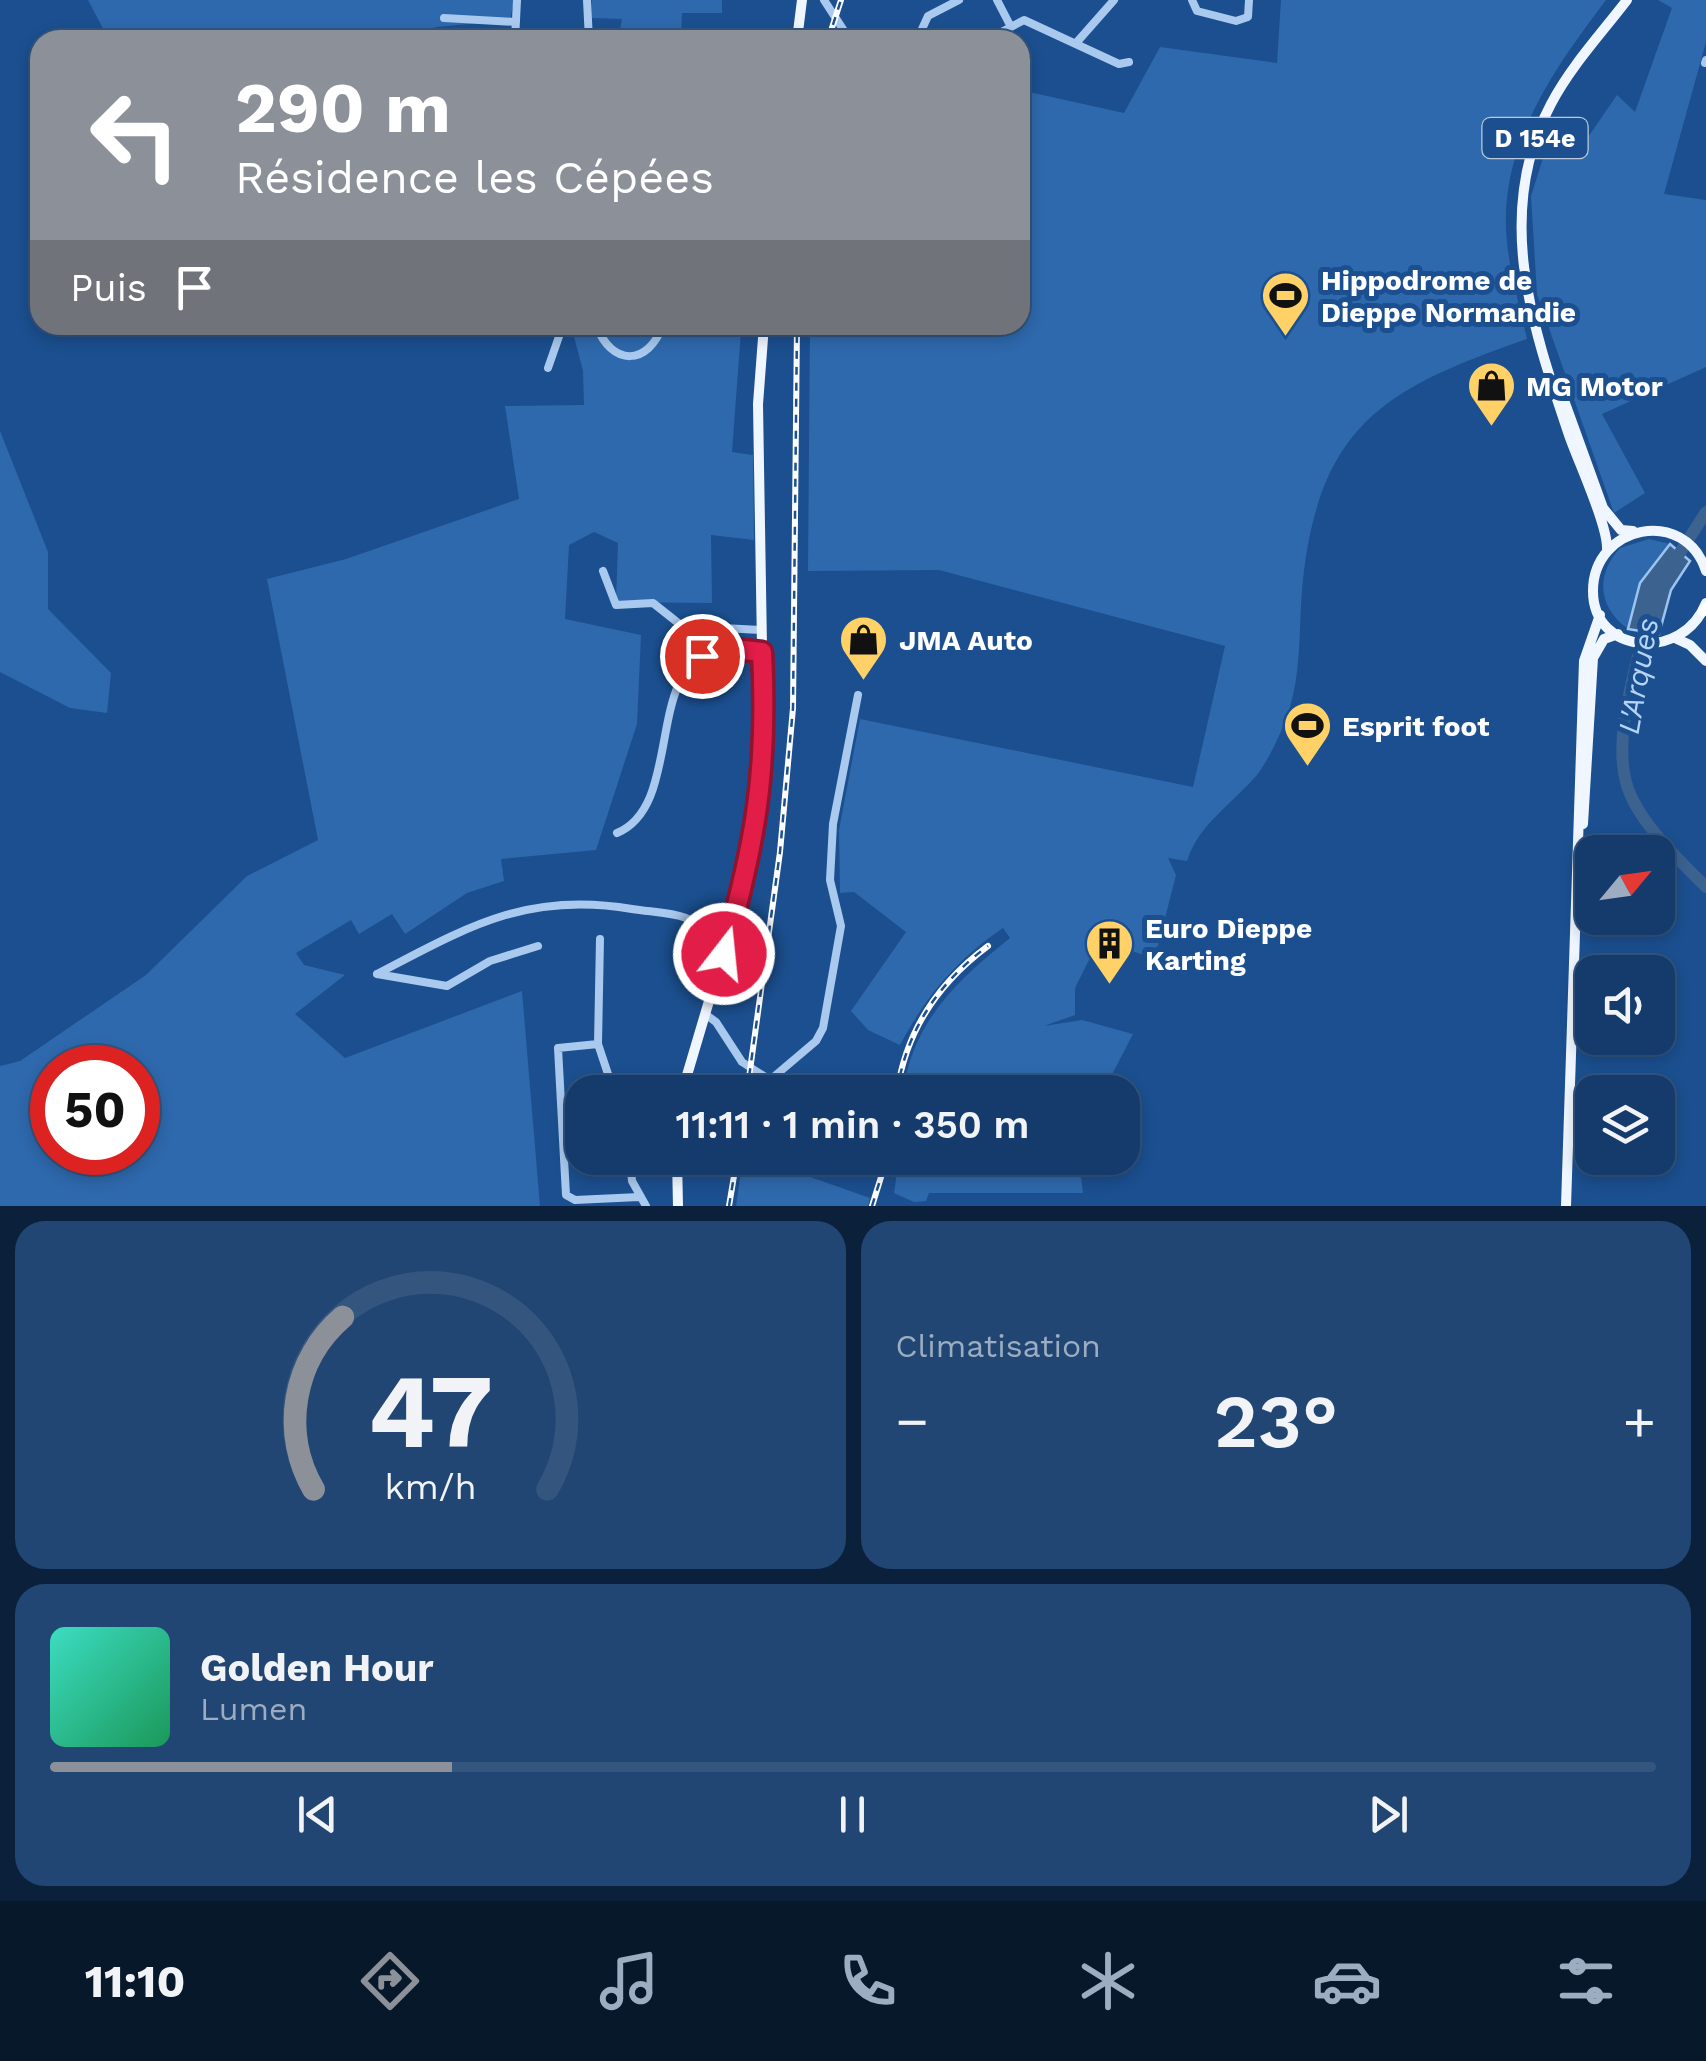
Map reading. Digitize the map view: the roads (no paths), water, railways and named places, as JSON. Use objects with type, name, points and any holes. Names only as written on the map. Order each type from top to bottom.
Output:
[{"type":"main road","points":[[798,30],[802,0]]},
{"type":"main road","name":"D 154e","points":[[1606,550],[1604,526],[1528,302],[1520,224],[1526,163],[1552,101],[1627,0]]},
{"type":"main road","points":[[687,1075],[758,822],[764,769],[758,404],[763,335]]},
{"type":"main road","name":"D 154e","points":[[1544,355],[1604,508],[1622,530],[1635,532]]},
{"type":"main road","points":[[1578,835],[1584,661],[1600,616],[1593,586],[1606,550],[1635,532],[1670,533],[1698,553],[1706,571]]},
{"type":"main road","points":[[1600,616],[1622,636],[1644,644],[1663,644],[1677,640],[1694,626],[1705,608]]},
{"type":"main road","points":[[1694,626],[1696,651]]},
{"type":"main road","points":[[1580,835],[1588,779],[1593,658],[1604,639],[1622,636]]},
{"type":"main road","points":[[1677,640],[1706,661]]},
{"type":"main road","points":[[1566,1206],[1575,935]]},
{"type":"main road","points":[[677,1175],[678,1206]]},
{"type":"street","points":[[516,30],[517,0]]},
{"type":"street","points":[[587,0],[588,30]]},
{"type":"street","points":[[824,0],[844,30]]},
{"type":"street","points":[[922,30],[928,16],[959,0]]},
{"type":"street","points":[[997,0],[1011,26]]},
{"type":"street","points":[[1078,42],[1114,0]]},
{"type":"street","points":[[1192,0],[1197,11],[1236,21],[1248,17],[1249,0]]},
{"type":"street","points":[[444,18],[516,22]]},
{"type":"street","points":[[1004,30],[1024,20],[1119,64],[1129,62]]},
{"type":"street","points":[[548,368],[560,335]]},
{"type":"street","points":[[600,335],[616,354],[638,357],[656,346],[660,335]]},
{"type":"street","points":[[603,572],[616,605],[653,603],[674,622],[692,628],[761,630]]},
{"type":"street","points":[[617,833],[640,819],[664,751],[676,687],[685,672],[714,650],[762,652]]},
{"type":"street","points":[[705,1014],[716,1022],[742,1062],[770,1080],[816,1041],[823,1028],[840,926],[830,880],[833,824],[858,695]]},
{"type":"street","points":[[538,946],[490,961],[447,986],[377,974],[470,925],[542,905],[602,904],[685,918],[710,947],[724,954]]},
{"type":"street","points":[[600,939],[598,1044],[608,1075]]},
{"type":"street","points":[[598,1044],[558,1048],[566,1195],[575,1200],[609,1202],[639,1197]]},
{"type":"street","points":[[634,1175],[639,1197],[646,1206]]},
{"type":"waterway","name":"L'Arques","points":[[1674,562],[1706,512]]},
{"type":"waterway","name":"L'Arques","points":[[1646,620],[1624,722],[1626,782],[1648,825],[1706,887]]},
{"type":"railway","points":[[831,30],[841,0]]},
{"type":"railway","points":[[749,1075],[780,852],[793,708],[797,335]]},
{"type":"railway","points":[[900,1075],[927,1010],[954,976],[988,946]]},
{"type":"railway","points":[[729,1206],[734,1175]]},
{"type":"railway","points":[[872,1206],[882,1175]]},
{"type":"place","name":"Hippodrome de Dieppe Normandie","points":[[1286,338]]},
{"type":"place","name":"MG Motor","points":[[1491,428]]},
{"type":"place","name":"JMA Auto","points":[[864,682]]},
{"type":"place","name":"Esprit foot","points":[[1307,768]]},
{"type":"place","name":"Euro Dieppe Karting","points":[[1110,986]]}]
